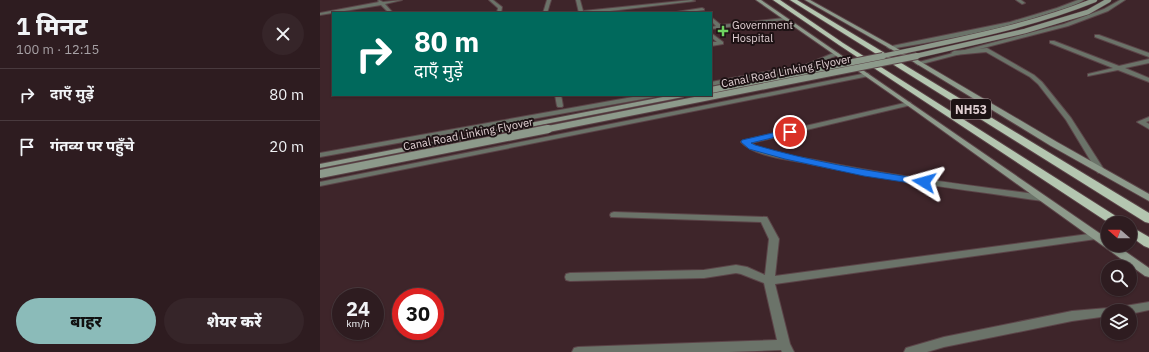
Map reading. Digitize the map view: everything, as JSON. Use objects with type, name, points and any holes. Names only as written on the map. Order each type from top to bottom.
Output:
[{"type":"highway","name":"NH53","points":[[776,0],[841,44],[1107,216]]},
{"type":"highway","name":"NH53","points":[[793,0],[1149,219]]},
{"type":"highway","points":[[1137,235],[1149,243]]},
{"type":"main road","points":[[758,0],[909,104],[1101,240]]},
{"type":"main road","points":[[807,0],[1149,198]]},
{"type":"main road","name":"Canal Road Linking Flyover","points":[[712,90],[944,43],[1042,19],[1077,8],[1095,0]]},
{"type":"main road","name":"Canal Road Linking Flyover","points":[[320,174],[954,48],[1025,31],[1088,12],[1109,0]]},
{"type":"main road","name":"Canal Road Linking Flyover","points":[[320,166],[678,96]]},
{"type":"main road","points":[[1118,252],[1149,273]]},
{"type":"street","points":[[320,14],[381,2],[400,0]]},
{"type":"street","points":[[491,0],[500,8],[499,12]]},
{"type":"street","points":[[545,12],[549,0]]},
{"type":"street","points":[[578,0],[581,12],[697,5]]},
{"type":"street","points":[[641,8],[662,0]]},
{"type":"street","points":[[623,12],[693,0],[704,11]]},
{"type":"street","points":[[1018,0],[1023,3]]},
{"type":"street","points":[[890,47],[943,38],[1011,23],[1057,10],[1082,0]]},
{"type":"street","points":[[918,63],[1066,25],[1106,10],[1123,0]]},
{"type":"street","points":[[381,2],[390,12]]},
{"type":"street","points":[[688,12],[704,11]]},
{"type":"street","points":[[712,19],[720,27]]},
{"type":"street","points":[[712,28],[784,19]]},
{"type":"street","points":[[712,35],[721,43],[712,44]]},
{"type":"street","points":[[1097,36],[1149,55]]},
{"type":"street","points":[[1052,42],[1149,80]]},
{"type":"street","points":[[954,53],[987,50],[1032,76],[1040,83],[1070,119],[1101,171]]},
{"type":"street","points":[[712,84],[808,65],[836,54]]},
{"type":"street","points":[[1090,75],[1149,61]]},
{"type":"street","points":[[320,184],[867,75]]},
{"type":"street","points":[[558,96],[560,106]]},
{"type":"street","points":[[320,155],[648,96]]},
{"type":"street","points":[[909,104],[745,142],[752,147],[785,156],[864,174],[1043,198]]},
{"type":"street","points":[[1149,119],[1140,122],[1149,127]]},
{"type":"street","points":[[578,352],[786,349],[769,281],[774,239],[764,219],[614,215]]},
{"type":"street","points":[[570,277],[704,274],[736,269],[743,270],[769,281],[1096,236]]},
{"type":"street","points":[[1137,308],[1149,306]]},
{"type":"street","points":[[910,352],[944,342],[1072,316],[1101,313]]},
{"type":"place","name":"Government Hospital","points":[[723,31]]},
{"type":"route","points":[[790,132],[745,142],[752,147],[785,156],[864,174],[924,182]]}]
